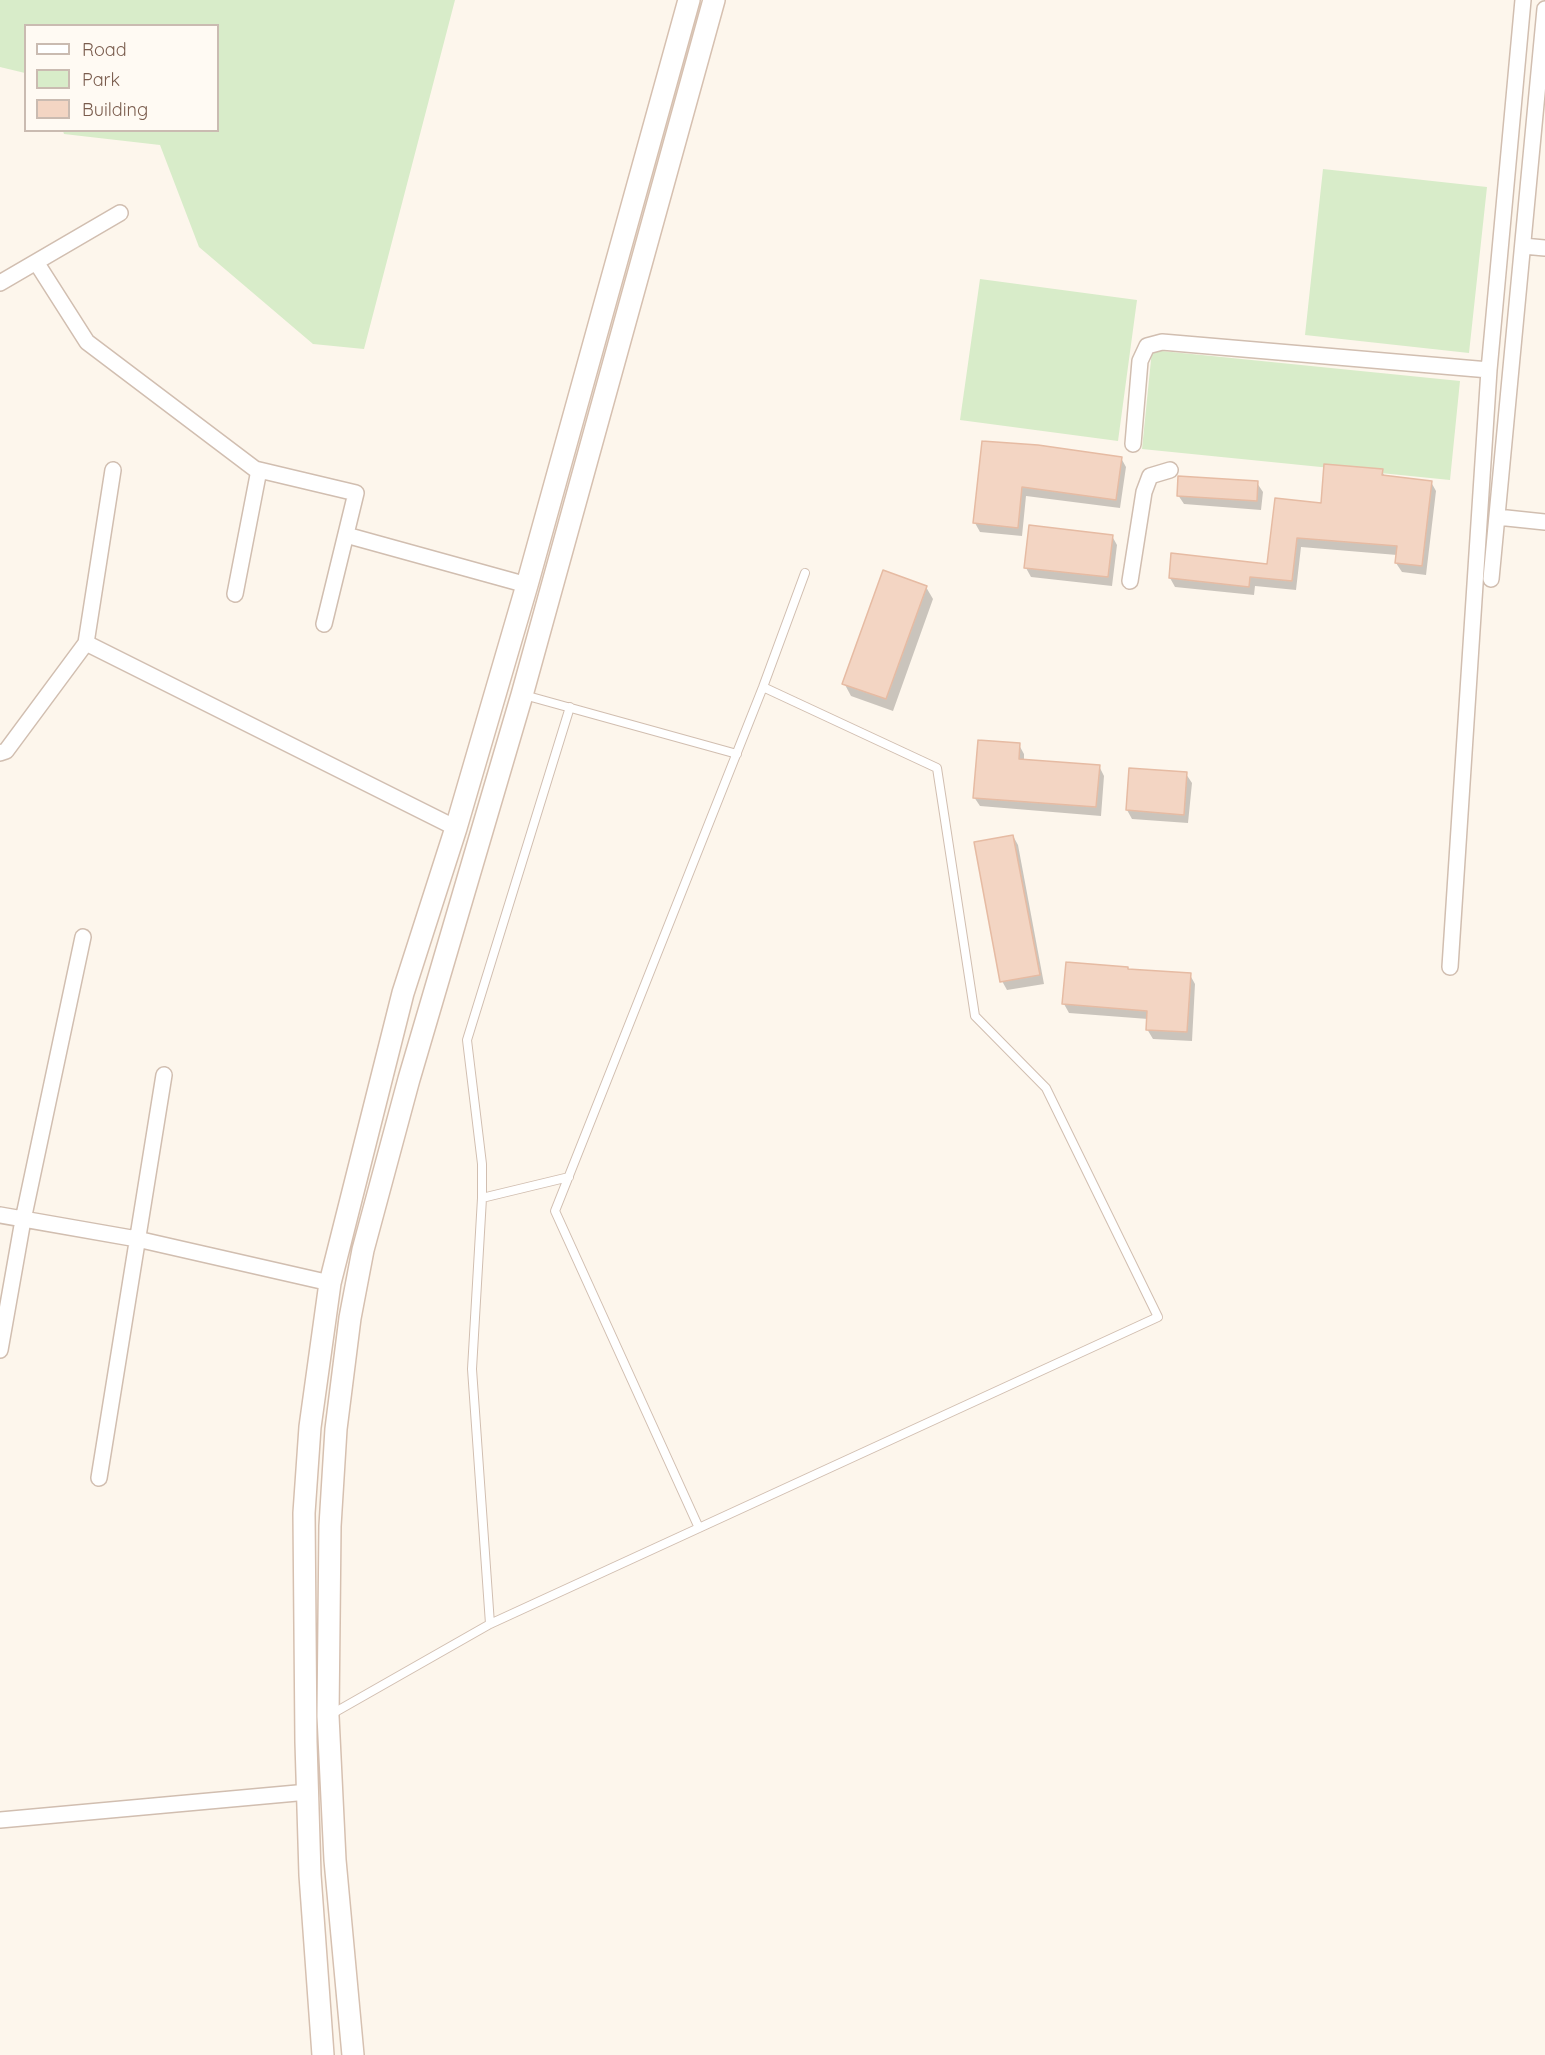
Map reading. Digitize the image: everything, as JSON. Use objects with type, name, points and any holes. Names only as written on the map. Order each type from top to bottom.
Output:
[{"type":"main road","points":[[323,2055],[310,1875],[304,1513],[310,1427],[330,1283],[404,993],[456,828],[527,585],[689,0]]},
{"type":"main road","points":[[352,2055],[335,1860],[328,1716],[330,1526],[336,1429],[350,1318],[358,1276],[409,1079],[522,695],[714,0]]},
{"type":"street","points":[[1450,967],[1489,369],[1523,0]]},
{"type":"street","points":[[1491,579],[1545,9]]},
{"type":"street","points":[[0,283],[120,213]]},
{"type":"street","points":[[1523,246],[1545,248]]},
{"type":"street","points":[[36,262],[87,342],[255,469],[356,493],[324,624]]},
{"type":"street","points":[[1133,444],[1140,361],[1147,346],[1162,342],[1489,369]]},
{"type":"street","points":[[0,753],[6,751],[86,643],[113,470]]},
{"type":"street","points":[[235,594],[259,470]]},
{"type":"street","points":[[1130,581],[1144,492],[1150,476],[1170,470]]},
{"type":"street","points":[[1497,517],[1545,522]]},
{"type":"street","points":[[346,535],[527,585]]},
{"type":"street","points":[[86,643],[456,828]]},
{"type":"street","points":[[0,1350],[22,1220],[82,937]]},
{"type":"street","points":[[99,1478],[164,1075]]},
{"type":"street","points":[[0,1215],[137,1239],[330,1283]]},
{"type":"street","points":[[0,1820],[308,1792]]},
{"type":"lane","points":[[699,1528],[555,1211],[763,687],[805,573]]},
{"type":"lane","points":[[328,1716],[490,1624],[1158,1317],[1046,1088],[975,1016],[938,768],[763,687]]},
{"type":"lane","points":[[522,695],[736,754]]},
{"type":"lane","points":[[490,1624],[472,1369],[482,1164],[467,1040],[570,708]]},
{"type":"lane","points":[[482,1198],[569,1178]]},
{"type":"green space","points":[[0,0],[455,0],[364,349],[313,344],[199,247],[160,145],[64,134],[63,132],[219,132],[219,24],[24,24],[24,73],[0,67]]},
{"type":"green space","points":[[1323,169],[1487,187],[1469,353],[1305,335]]},
{"type":"green space","points":[[980,279],[1137,300],[1118,441],[960,420]]},
{"type":"green space","points":[[1152,350],[1460,381],[1450,480],[1142,449]]},
{"type":"building","points":[[982,441],[1038,445],[1122,457],[1116,500],[1022,487],[1018,528],[973,523]]},
{"type":"building","points":[[1324,464],[1383,469],[1382,475],[1432,481],[1422,566],[1395,563],[1397,546],[1297,538],[1292,581],[1250,577],[1249,587],[1169,578],[1171,553],[1267,564],[1275,498],[1321,503]]},
{"type":"building","points":[[1178,476],[1258,481],[1257,501],[1177,496]]},
{"type":"building","points":[[1029,525],[1113,535],[1108,577],[1024,568]]},
{"type":"building","points":[[883,570],[927,586],[886,699],[842,684]]},
{"type":"building","points":[[978,740],[1020,743],[1019,759],[1100,765],[1096,807],[973,798]]},
{"type":"building","points":[[1129,768],[1187,772],[1184,815],[1126,810]]},
{"type":"building","points":[[1013,835],[1040,975],[1000,982],[974,842]]},
{"type":"building","points":[[1066,962],[1191,973],[1187,1032],[1146,1030],[1147,1011],[1062,1004]]}]
